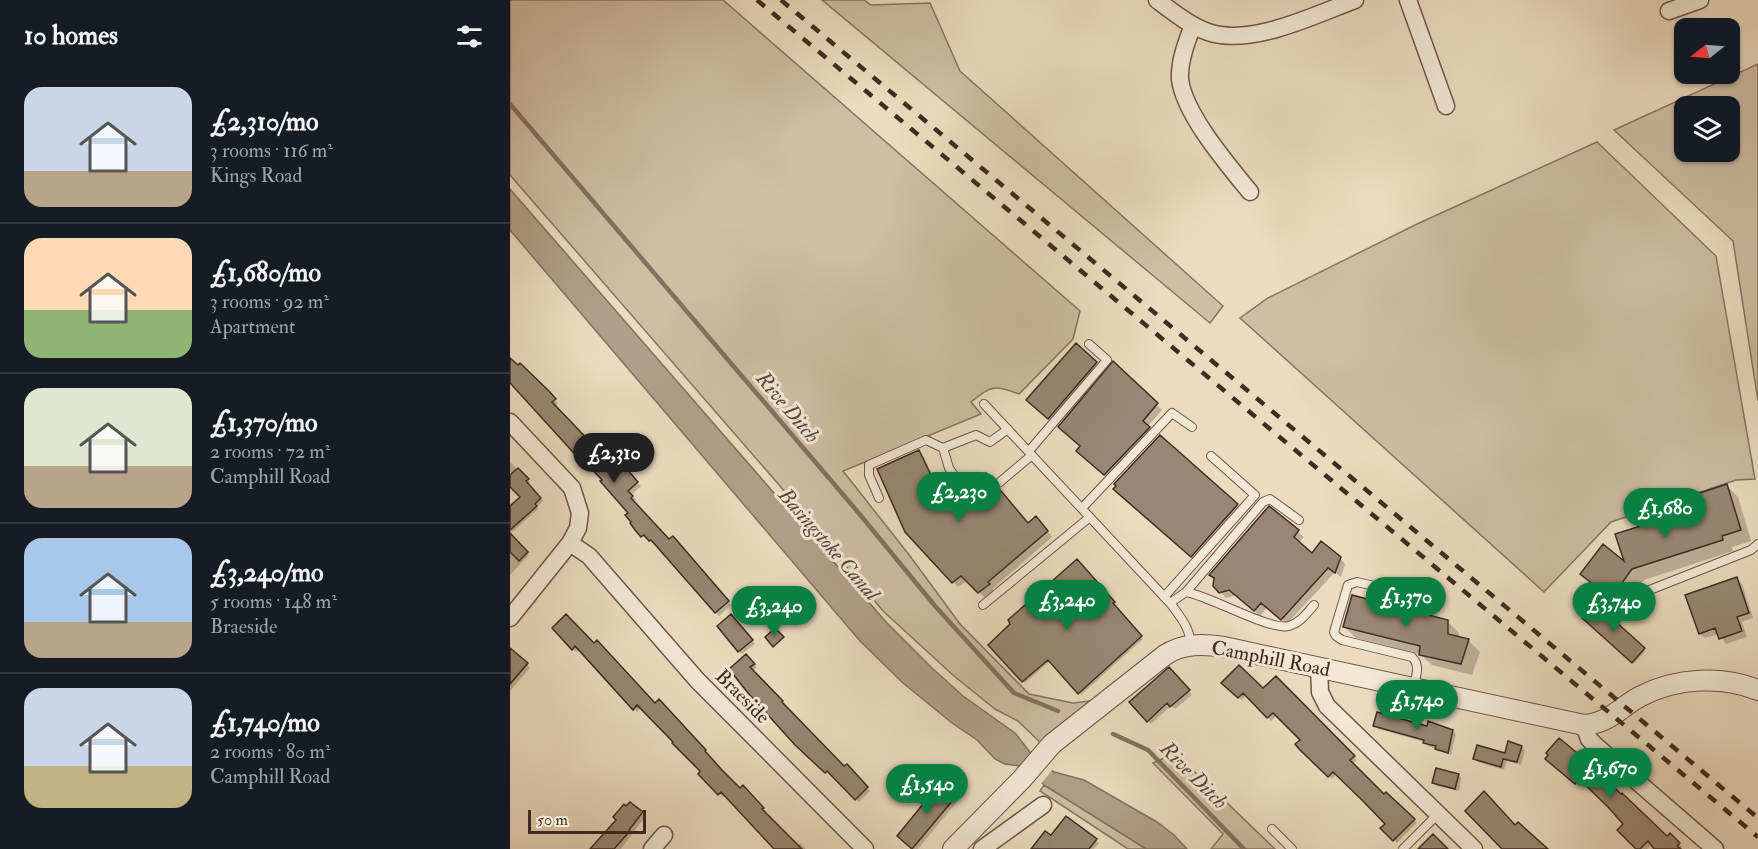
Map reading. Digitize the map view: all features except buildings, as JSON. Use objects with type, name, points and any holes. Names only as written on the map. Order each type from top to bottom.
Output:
[{"type":"street","points":[[1157,0],[1193,25],[1209,32],[1234,36],[1269,31],[1354,0]]},
{"type":"street","points":[[1408,0],[1446,106]]},
{"type":"street","points":[[1669,11],[1700,0]]},
{"type":"street","points":[[1193,25],[1184,48],[1180,78],[1188,104],[1217,152],[1250,192]]},
{"type":"street","points":[[510,618],[570,543],[578,528],[580,513],[572,488],[514,426]]},
{"type":"street","name":"Braeside","points":[[570,543],[589,556],[678,659],[866,849]]},
{"type":"street","name":"Camphill Road","points":[[953,849],[1022,779],[1052,744],[1165,655],[1177,648],[1191,645],[1224,647],[1584,725],[1607,720],[1641,696],[1684,683],[1716,681],[1734,683],[1758,690]]},
{"type":"street","points":[[1319,668],[1320,692],[1327,706],[1474,849]]},
{"type":"street","points":[[1584,725],[1589,739],[1607,757],[1715,849]]},
{"type":"street","points":[[982,849],[1043,805]]},
{"type":"street","points":[[652,849],[664,835]]},
{"type":"lane","points":[[1000,482],[1030,453],[1107,360],[1089,344]]},
{"type":"lane","points":[[984,404],[1167,600],[1185,623],[1191,636],[1191,645]]},
{"type":"lane","points":[[1082,508],[1172,412],[1192,427]]},
{"type":"lane","points":[[879,498],[869,475],[869,465],[926,440],[943,448],[976,435],[990,442],[1008,429]]},
{"type":"lane","points":[[943,448],[949,468],[960,484]]},
{"type":"lane","points":[[1167,600],[1255,495],[1211,456]]},
{"type":"lane","points":[[1167,600],[1186,592],[1263,502],[1270,499],[1299,520]]},
{"type":"lane","points":[[983,605],[1090,517]]},
{"type":"lane","points":[[1629,604],[1642,593],[1750,550],[1758,544]]},
{"type":"lane","points":[[1383,588],[1357,582],[1348,585],[1334,632],[1342,640],[1412,657],[1417,662],[1418,668],[1413,688]]},
{"type":"lane","points":[[1186,592],[1201,595],[1283,627],[1299,621],[1314,605]]},
{"type":"lane","points":[[1404,849],[1438,814]]},
{"type":"lane","points":[[1272,829],[1292,849]]},
{"type":"shaded area","points":[[510,0],[723,0],[1080,311],[1073,339],[1019,394],[998,388],[988,390],[971,402],[981,414],[843,471],[960,624],[1029,694],[1073,703],[1097,700],[1043,745],[1018,721],[995,709],[954,676],[883,611],[780,486],[510,175]]},
{"type":"shaded area","points":[[822,0],[864,0],[871,5],[930,3],[960,71],[1223,306],[1210,323]]},
{"type":"shaded area","points":[[1758,64],[1758,401],[1733,241],[1614,130],[1674,102],[1674,162],[1740,162],[1740,96],[1688,96],[1714,84],[1740,84],[1740,72]]},
{"type":"shaded area","points":[[1597,142],[1716,256],[1755,479],[1736,480],[1611,522],[1544,592],[1240,318],[1268,298],[1417,224]]},
{"type":"shaded area","name":"Basingstoke Canal","points":[[510,189],[886,622],[932,668],[963,696],[1015,733],[1037,761],[1054,772],[1084,780],[1157,822],[1187,849],[1146,849],[1044,785],[1030,769],[1005,764],[995,759],[977,740],[903,683],[860,641],[510,230]]},
{"type":"shaded area","points":[[1175,753],[1275,849],[1211,849],[1223,834],[1153,763]]},
{"type":"shaded area","points":[[1044,785],[1146,849],[1128,849],[1040,791]]},
{"type":"pier","points":[[1039,758],[1054,768],[1040,785],[1029,772]]},
{"type":"waterway","name":"Rive Ditch","points":[[510,104],[857,511],[935,606],[1014,693],[1058,711]]},
{"type":"waterway","name":"Rive Ditch","points":[[1113,734],[1148,750],[1244,849]]},
{"type":"railway","points":[[757,0],[1758,837]]},
{"type":"railway","points":[[781,0],[1758,818]]}]
